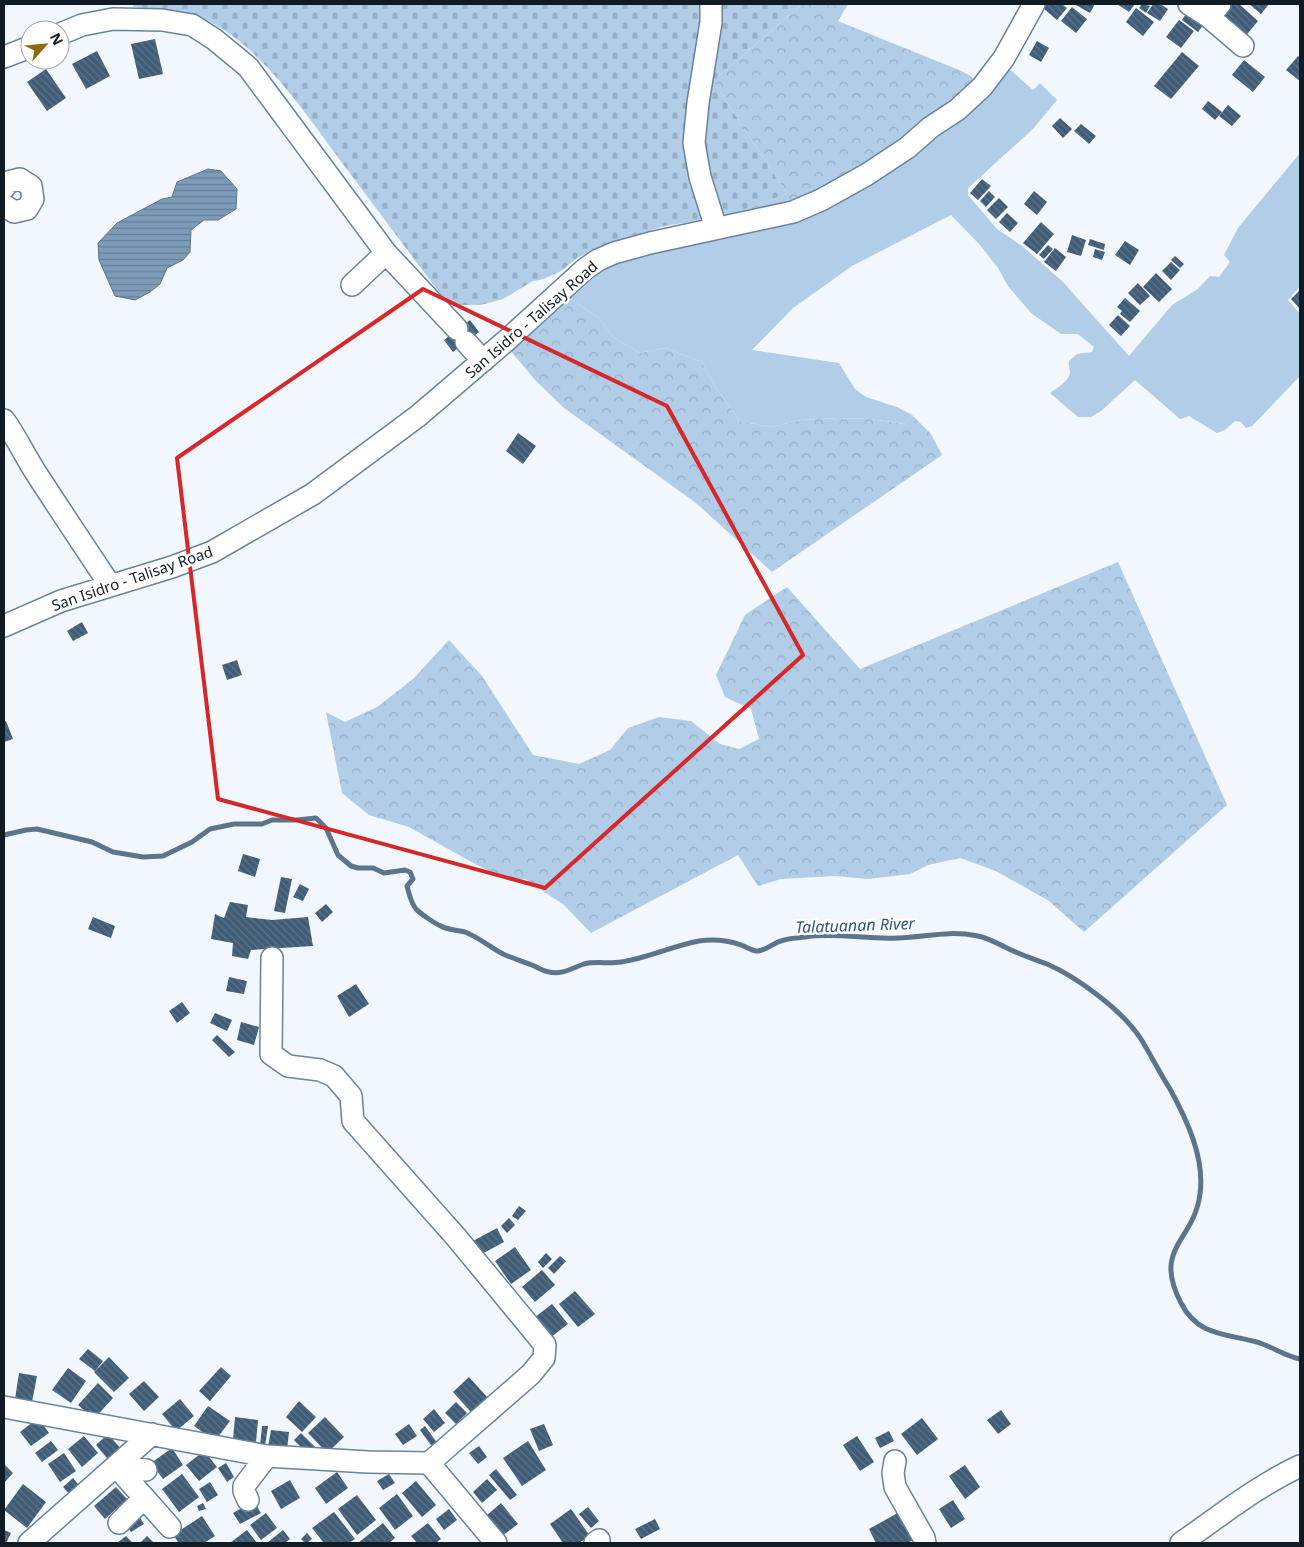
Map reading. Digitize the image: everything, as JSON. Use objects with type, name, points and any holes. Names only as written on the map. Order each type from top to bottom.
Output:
[{"type":"street","points":[[711,4],[712,22],[698,103],[694,143],[700,177],[716,228]]},
{"type":"street","name":"San Isidro - Talisay Road","points":[[4,626],[61,601],[172,567],[212,552],[313,494],[418,416],[483,361],[585,269],[598,260],[614,253],[650,243],[716,228],[774,218],[806,208],[853,183],[894,157],[931,127],[961,107],[991,77],[1004,58],[1034,4]]},
{"type":"street","points":[[1188,4],[1214,10],[1243,46]]},
{"type":"street","points":[[70,29],[82,24],[113,19],[162,20],[192,25],[248,67],[386,253],[462,335],[483,361]]},
{"type":"street","points":[[4,57],[20,50]]},
{"type":"street","points":[[4,188],[8,182],[20,179],[31,186],[34,199],[26,209],[14,212],[4,205]]},
{"type":"street","points":[[352,285],[386,253]]},
{"type":"street","points":[[4,420],[57,506],[110,585]]},
{"type":"street","points":[[4,1407],[267,1456],[368,1462],[429,1463],[531,1374],[544,1358],[545,1345],[456,1237],[353,1121],[351,1096],[334,1076],[320,1070],[288,1066],[271,1054],[272,958]]},
{"type":"street","points":[[29,1543],[117,1468],[152,1434]]},
{"type":"street","points":[[248,1500],[244,1486],[267,1456]]},
{"type":"street","points":[[895,1461],[893,1473],[895,1487],[925,1543]]},
{"type":"street","points":[[429,1463],[496,1543]]},
{"type":"street","points":[[1181,1543],[1250,1494],[1300,1466]]},
{"type":"street","points":[[117,1468],[146,1470]]},
{"type":"street","points":[[117,1468],[170,1528]]},
{"type":"street","points":[[118,1523],[144,1498]]},
{"type":"highlighted area","points":[[423,289],[667,406],[803,655],[545,888],[218,799],[177,458]]},
{"type":"green space","points":[[132,4],[800,4],[713,81],[787,194],[726,216],[665,226],[605,244],[577,258],[561,271],[544,279],[533,281],[503,299],[481,305],[452,305],[445,300],[297,102],[264,64],[246,47],[228,33],[199,17],[172,10],[134,7]]},
{"type":"green space","points":[[800,4],[848,4],[838,21],[959,70],[977,82],[908,140],[804,200],[744,215],[726,216],[787,194],[713,81]]},
{"type":"green space","points":[[1006,66],[1033,90],[1040,83],[1057,100],[1033,129],[968,188],[968,195],[997,229],[1022,246],[1063,282],[1129,356],[1172,305],[1198,289],[1210,276],[1219,277],[1230,262],[1224,255],[1238,228],[1300,153],[1300,286],[1288,300],[1300,314],[1300,376],[1252,426],[1246,428],[1241,422],[1235,421],[1225,430],[1217,433],[1189,416],[1180,419],[1135,380],[1101,411],[1091,417],[1078,417],[1050,393],[1069,376],[1069,361],[1077,354],[1092,352],[1094,347],[1078,334],[1061,334],[1031,313],[1008,286],[998,268],[980,245],[951,215],[852,266],[793,308],[752,350],[839,363],[855,389],[866,397],[897,407],[912,415],[904,424],[871,419],[838,418],[801,420],[771,427],[740,421],[715,387],[702,362],[665,348],[640,353],[614,338],[599,318],[566,296],[601,264],[774,226]]},
{"type":"green space","points":[[566,296],[599,318],[614,338],[640,353],[665,348],[702,362],[715,387],[740,421],[771,427],[801,420],[838,418],[871,419],[904,424],[912,415],[931,434],[942,455],[772,572],[696,503],[564,408],[535,380],[510,350]]},
{"type":"green space","points":[[1118,562],[1227,805],[1084,932],[1049,901],[996,871],[960,858],[928,865],[910,874],[868,879],[835,876],[781,879],[758,886],[738,855],[591,933],[564,905],[525,879],[510,881],[409,827],[369,815],[342,793],[326,712],[345,722],[377,707],[413,679],[449,640],[482,676],[533,755],[579,764],[610,750],[628,728],[659,717],[691,721],[720,744],[739,749],[759,739],[751,709],[725,697],[716,675],[745,615],[787,587],[860,669]]},
{"type":"shaded area","points":[[208,169],[221,171],[237,189],[236,209],[218,220],[204,220],[191,230],[190,252],[183,260],[167,268],[160,284],[150,292],[135,300],[115,296],[99,260],[98,243],[117,223],[162,199],[172,197],[177,182]]},
{"type":"building","points":[[1047,4],[1062,4],[1067,8],[1057,20],[1043,8]]},
{"type":"building","points":[[1074,4],[1095,4],[1090,13]]},
{"type":"building","points":[[1117,4],[1135,4],[1129,12]]},
{"type":"building","points":[[1142,4],[1150,6],[1146,13],[1139,8]]},
{"type":"building","points":[[1153,4],[1160,4],[1168,9],[1160,21],[1147,13]]},
{"type":"building","points":[[1226,4],[1239,4],[1258,21],[1244,38],[1217,15]]},
{"type":"building","points":[[1249,4],[1269,4],[1261,14]]},
{"type":"building","points":[[1072,7],[1087,19],[1076,33],[1061,21]]},
{"type":"building","points":[[1136,8],[1154,22],[1143,36],[1126,22]]},
{"type":"building","points":[[1190,8],[1207,20],[1198,32],[1182,20]]},
{"type":"building","points":[[1179,20],[1194,31],[1181,48],[1166,37]]},
{"type":"building","points":[[155,39],[163,74],[139,79],[131,44]]},
{"type":"building","points":[[1037,41],[1049,48],[1041,62],[1029,55]]},
{"type":"building","points":[[97,51],[110,76],[86,89],[72,64]]},
{"type":"building","points":[[1182,52],[1199,66],[1171,99],[1154,86]]},
{"type":"building","points":[[1298,56],[1300,58],[1300,81],[1286,70]]},
{"type":"building","points":[[1244,60],[1265,77],[1253,92],[1232,75]]},
{"type":"building","points":[[47,70],[66,98],[47,111],[27,82]]},
{"type":"building","points":[[1208,101],[1222,112],[1215,120],[1202,109]]},
{"type":"building","points":[[1228,105],[1241,116],[1232,126],[1219,116]]},
{"type":"building","points":[[1060,118],[1072,129],[1063,138],[1052,126]]},
{"type":"building","points":[[1081,124],[1096,136],[1089,144],[1074,131]]},
{"type":"building","points":[[982,179],[991,186],[978,200],[970,193]]},
{"type":"building","points":[[989,191],[995,197],[986,207],[980,201]]},
{"type":"building","points":[[1034,191],[1047,202],[1037,215],[1024,204]]},
{"type":"building","points":[[999,198],[1008,207],[996,219],[987,210]]},
{"type":"building","points":[[1007,213],[1018,223],[1010,232],[999,222]]},
{"type":"building","points":[[1041,222],[1054,234],[1037,254],[1023,243]]},
{"type":"building","points":[[1072,235],[1086,240],[1081,256],[1067,252]]},
{"type":"building","points":[[1090,239],[1105,244],[1104,250],[1088,245]]},
{"type":"building","points":[[1125,241],[1139,250],[1130,265],[1115,255]]},
{"type":"building","points":[[1048,245],[1053,249],[1044,259],[1039,255]]},
{"type":"building","points":[[1055,248],[1066,257],[1056,271],[1044,262]]},
{"type":"building","points":[[1095,249],[1105,252],[1102,260],[1093,257]]},
{"type":"building","points":[[1175,256],[1184,264],[1180,268],[1171,260]]},
{"type":"building","points":[[1171,262],[1180,270],[1171,280],[1162,271]]},
{"type":"building","points":[[1156,273],[1172,289],[1159,302],[1143,287]]},
{"type":"building","points":[[1138,283],[1150,296],[1140,305],[1128,293]]},
{"type":"building","points":[[1300,290],[1300,309],[1291,299]]},
{"type":"building","points":[[1125,298],[1140,311],[1130,322],[1120,314],[1122,311],[1117,307]]},
{"type":"building","points":[[1118,315],[1130,326],[1121,336],[1109,325]]},
{"type":"building","points":[[470,320],[479,332],[453,352],[444,340]]},
{"type":"building","points":[[518,433],[536,446],[523,464],[506,451]]},
{"type":"building","points":[[82,622],[88,633],[73,641],[67,631]]},
{"type":"building","points":[[237,660],[242,675],[227,680],[222,665]]},
{"type":"building","points":[[6,721],[13,739],[4,742],[4,722]]},
{"type":"building","points":[[243,854],[260,859],[255,877],[238,871]]},
{"type":"building","points":[[281,877],[292,879],[285,913],[274,911]]},
{"type":"building","points":[[300,884],[309,889],[303,901],[293,897]]},
{"type":"building","points":[[230,902],[248,905],[246,917],[272,920],[308,917],[313,946],[251,950],[248,959],[232,956],[233,943],[211,939],[215,914],[224,918]]},
{"type":"building","points":[[326,904],[333,912],[322,922],[315,913]]},
{"type":"building","points":[[93,917],[115,926],[111,938],[88,929]]},
{"type":"building","points":[[229,977],[247,981],[244,994],[226,991]]},
{"type":"building","points":[[356,984],[369,1004],[349,1017],[337,996]]},
{"type":"building","points":[[182,1002],[190,1013],[177,1023],[169,1011]]},
{"type":"building","points":[[215,1013],[232,1020],[227,1031],[210,1023]]},
{"type":"building","points":[[241,1022],[259,1027],[254,1045],[237,1040]]},
{"type":"building","points":[[217,1035],[235,1052],[229,1057],[212,1040]]},
{"type":"building","points":[[519,1206],[526,1211],[518,1220],[512,1216]]},
{"type":"building","points":[[509,1218],[515,1225],[507,1233],[501,1226]]},
{"type":"building","points":[[497,1228],[504,1242],[480,1255],[473,1241]]},
{"type":"building","points":[[515,1247],[531,1270],[511,1284],[495,1261]]},
{"type":"building","points":[[546,1253],[552,1259],[543,1268],[538,1262]]},
{"type":"building","points":[[560,1256],[566,1261],[554,1274],[548,1268]]},
{"type":"building","points":[[542,1270],[555,1285],[535,1302],[522,1287]]},
{"type":"building","points":[[575,1291],[595,1314],[578,1327],[559,1304]]},
{"type":"building","points":[[552,1304],[568,1324],[546,1341],[530,1321]]},
{"type":"building","points":[[88,1349],[103,1361],[95,1371],[79,1359]]},
{"type":"building","points":[[109,1357],[129,1378],[114,1392],[94,1372]]},
{"type":"building","points":[[221,1367],[231,1376],[210,1401],[199,1391]]},
{"type":"building","points":[[68,1368],[86,1381],[71,1403],[52,1390]]},
{"type":"building","points":[[19,1373],[37,1376],[32,1402],[15,1399]]},
{"type":"building","points":[[469,1377],[487,1397],[471,1412],[453,1392]]},
{"type":"building","points":[[144,1381],[159,1397],[144,1411],[129,1394]]},
{"type":"building","points":[[98,1383],[113,1398],[94,1419],[78,1405]]},
{"type":"building","points":[[180,1399],[194,1416],[176,1431],[162,1414]]},
{"type":"building","points":[[299,1401],[316,1417],[302,1432],[286,1417]]},
{"type":"building","points":[[456,1402],[467,1413],[456,1424],[445,1413]]},
{"type":"building","points":[[208,1406],[230,1421],[215,1441],[194,1426]]},
{"type":"building","points":[[434,1409],[445,1423],[434,1432],[423,1419]]},
{"type":"building","points":[[1001,1410],[1011,1424],[998,1434],[987,1420]]},
{"type":"building","points":[[235,1417],[258,1420],[256,1442],[233,1440]]},
{"type":"building","points":[[325,1417],[344,1437],[327,1453],[308,1433]]},
{"type":"building","points":[[38,1418],[49,1433],[31,1446],[20,1432]]},
{"type":"building","points":[[922,1418],[938,1439],[917,1455],[901,1434]]},
{"type":"building","points":[[409,1424],[417,1436],[403,1445],[395,1434]]},
{"type":"building","points":[[544,1424],[553,1445],[539,1451],[530,1429]]},
{"type":"building","points":[[262,1426],[268,1426],[265,1446],[260,1446]]},
{"type":"building","points":[[425,1426],[438,1444],[433,1448],[420,1430]]},
{"type":"building","points":[[271,1430],[289,1432],[287,1450],[268,1447]]},
{"type":"building","points":[[889,1431],[894,1441],[880,1448],[875,1438]]},
{"type":"building","points":[[301,1433],[317,1449],[310,1456],[294,1440]]},
{"type":"building","points":[[108,1434],[124,1452],[111,1463],[96,1445]]},
{"type":"building","points":[[84,1436],[98,1453],[82,1467],[68,1449]]},
{"type":"building","points":[[857,1436],[874,1462],[860,1471],[843,1445]]},
{"type":"building","points":[[51,1441],[58,1450],[42,1462],[35,1453]]},
{"type":"building","points":[[528,1441],[546,1470],[522,1486],[503,1458]]},
{"type":"building","points":[[479,1446],[487,1457],[478,1464],[469,1453]]},
{"type":"building","points":[[172,1448],[183,1465],[163,1479],[151,1463]]},
{"type":"building","points":[[204,1451],[217,1467],[199,1481],[186,1465]]},
{"type":"building","points":[[64,1453],[76,1471],[60,1482],[48,1464]]},
{"type":"building","points":[[226,1463],[234,1477],[227,1482],[218,1468]]},
{"type":"building","points":[[4,1464],[13,1473],[4,1483]]},
{"type":"building","points":[[965,1465],[980,1487],[965,1499],[949,1476]]},
{"type":"building","points":[[496,1469],[517,1495],[510,1500],[489,1475]]},
{"type":"building","points":[[337,1472],[348,1488],[326,1504],[315,1488]]},
{"type":"building","points":[[182,1474],[199,1497],[179,1512],[162,1489]]},
{"type":"building","points":[[389,1474],[395,1483],[383,1490],[377,1481]]},
{"type":"building","points":[[73,1478],[82,1489],[73,1498],[63,1487]]},
{"type":"building","points":[[487,1479],[497,1490],[482,1503],[473,1492]]},
{"type":"building","points":[[290,1480],[300,1498],[281,1509],[271,1491]]},
{"type":"building","points":[[416,1481],[436,1505],[422,1517],[402,1493]]},
{"type":"building","points":[[210,1482],[218,1495],[207,1502],[199,1489]]},
{"type":"building","points":[[23,1484],[46,1502],[27,1528],[4,1510]]},
{"type":"building","points":[[116,1487],[127,1499],[105,1519],[94,1506]]},
{"type":"building","points":[[397,1494],[413,1516],[395,1530],[379,1508]]},
{"type":"building","points":[[357,1495],[376,1520],[357,1535],[338,1509]]},
{"type":"building","points":[[953,1500],[965,1519],[951,1528],[939,1509]]},
{"type":"building","points":[[254,1501],[261,1513],[240,1524],[233,1513]]},
{"type":"building","points":[[203,1503],[206,1509],[199,1511],[197,1506]]},
{"type":"building","points":[[501,1503],[518,1524],[502,1536],[486,1516]]},
{"type":"building","points":[[588,1507],[599,1521],[591,1528],[579,1514]]},
{"type":"building","points":[[449,1509],[457,1520],[444,1530],[436,1519]]},
{"type":"building","points":[[571,1509],[590,1536],[579,1543],[563,1543],[550,1524]]},
{"type":"building","points":[[903,1510],[918,1538],[907,1543],[876,1543],[869,1529]]},
{"type":"building","points":[[334,1512],[355,1539],[349,1543],[324,1543],[312,1528]]},
{"type":"building","points":[[137,1513],[144,1524],[131,1532],[124,1521]]},
{"type":"building","points":[[266,1513],[277,1528],[261,1540],[250,1525]]},
{"type":"building","points":[[202,1516],[215,1536],[204,1543],[179,1543],[173,1535]]},
{"type":"building","points":[[655,1519],[660,1529],[641,1539],[635,1529]]},
{"type":"building","points":[[383,1523],[395,1538],[389,1543],[358,1543]]},
{"type":"building","points":[[428,1523],[441,1539],[436,1543],[417,1543],[411,1536]]},
{"type":"building","points":[[4,1530],[11,1533],[6,1543],[4,1543]]},
{"type":"building","points":[[247,1530],[257,1543],[230,1543]]},
{"type":"building","points":[[283,1530],[290,1539],[285,1543],[267,1543]]},
{"type":"building","points":[[307,1533],[312,1539],[305,1543],[301,1539]]},
{"type":"building","points":[[126,1536],[133,1543],[117,1543]]},
{"type":"building","points":[[147,1536],[154,1543],[140,1543]]},
{"type":"waterway","name":"Talatuanan River","points":[[4,835],[37,829],[92,842],[113,852],[143,857],[163,856],[192,842],[210,829],[234,824],[262,824],[272,820],[316,818],[326,828],[338,855],[351,866],[373,868],[384,873],[405,870],[410,872],[413,879],[407,886],[411,901],[417,911],[432,921],[447,928],[465,932],[503,954],[554,973],[563,972],[588,963],[616,963],[631,960],[704,940],[730,942],[758,951],[784,940],[817,936],[887,938],[967,934],[989,939],[1059,970],[1097,995],[1121,1015],[1139,1036],[1170,1089],[1188,1126],[1200,1167],[1200,1194],[1196,1210],[1177,1246],[1171,1269],[1173,1284],[1188,1314],[1196,1323],[1205,1328],[1260,1343],[1300,1359]]}]
